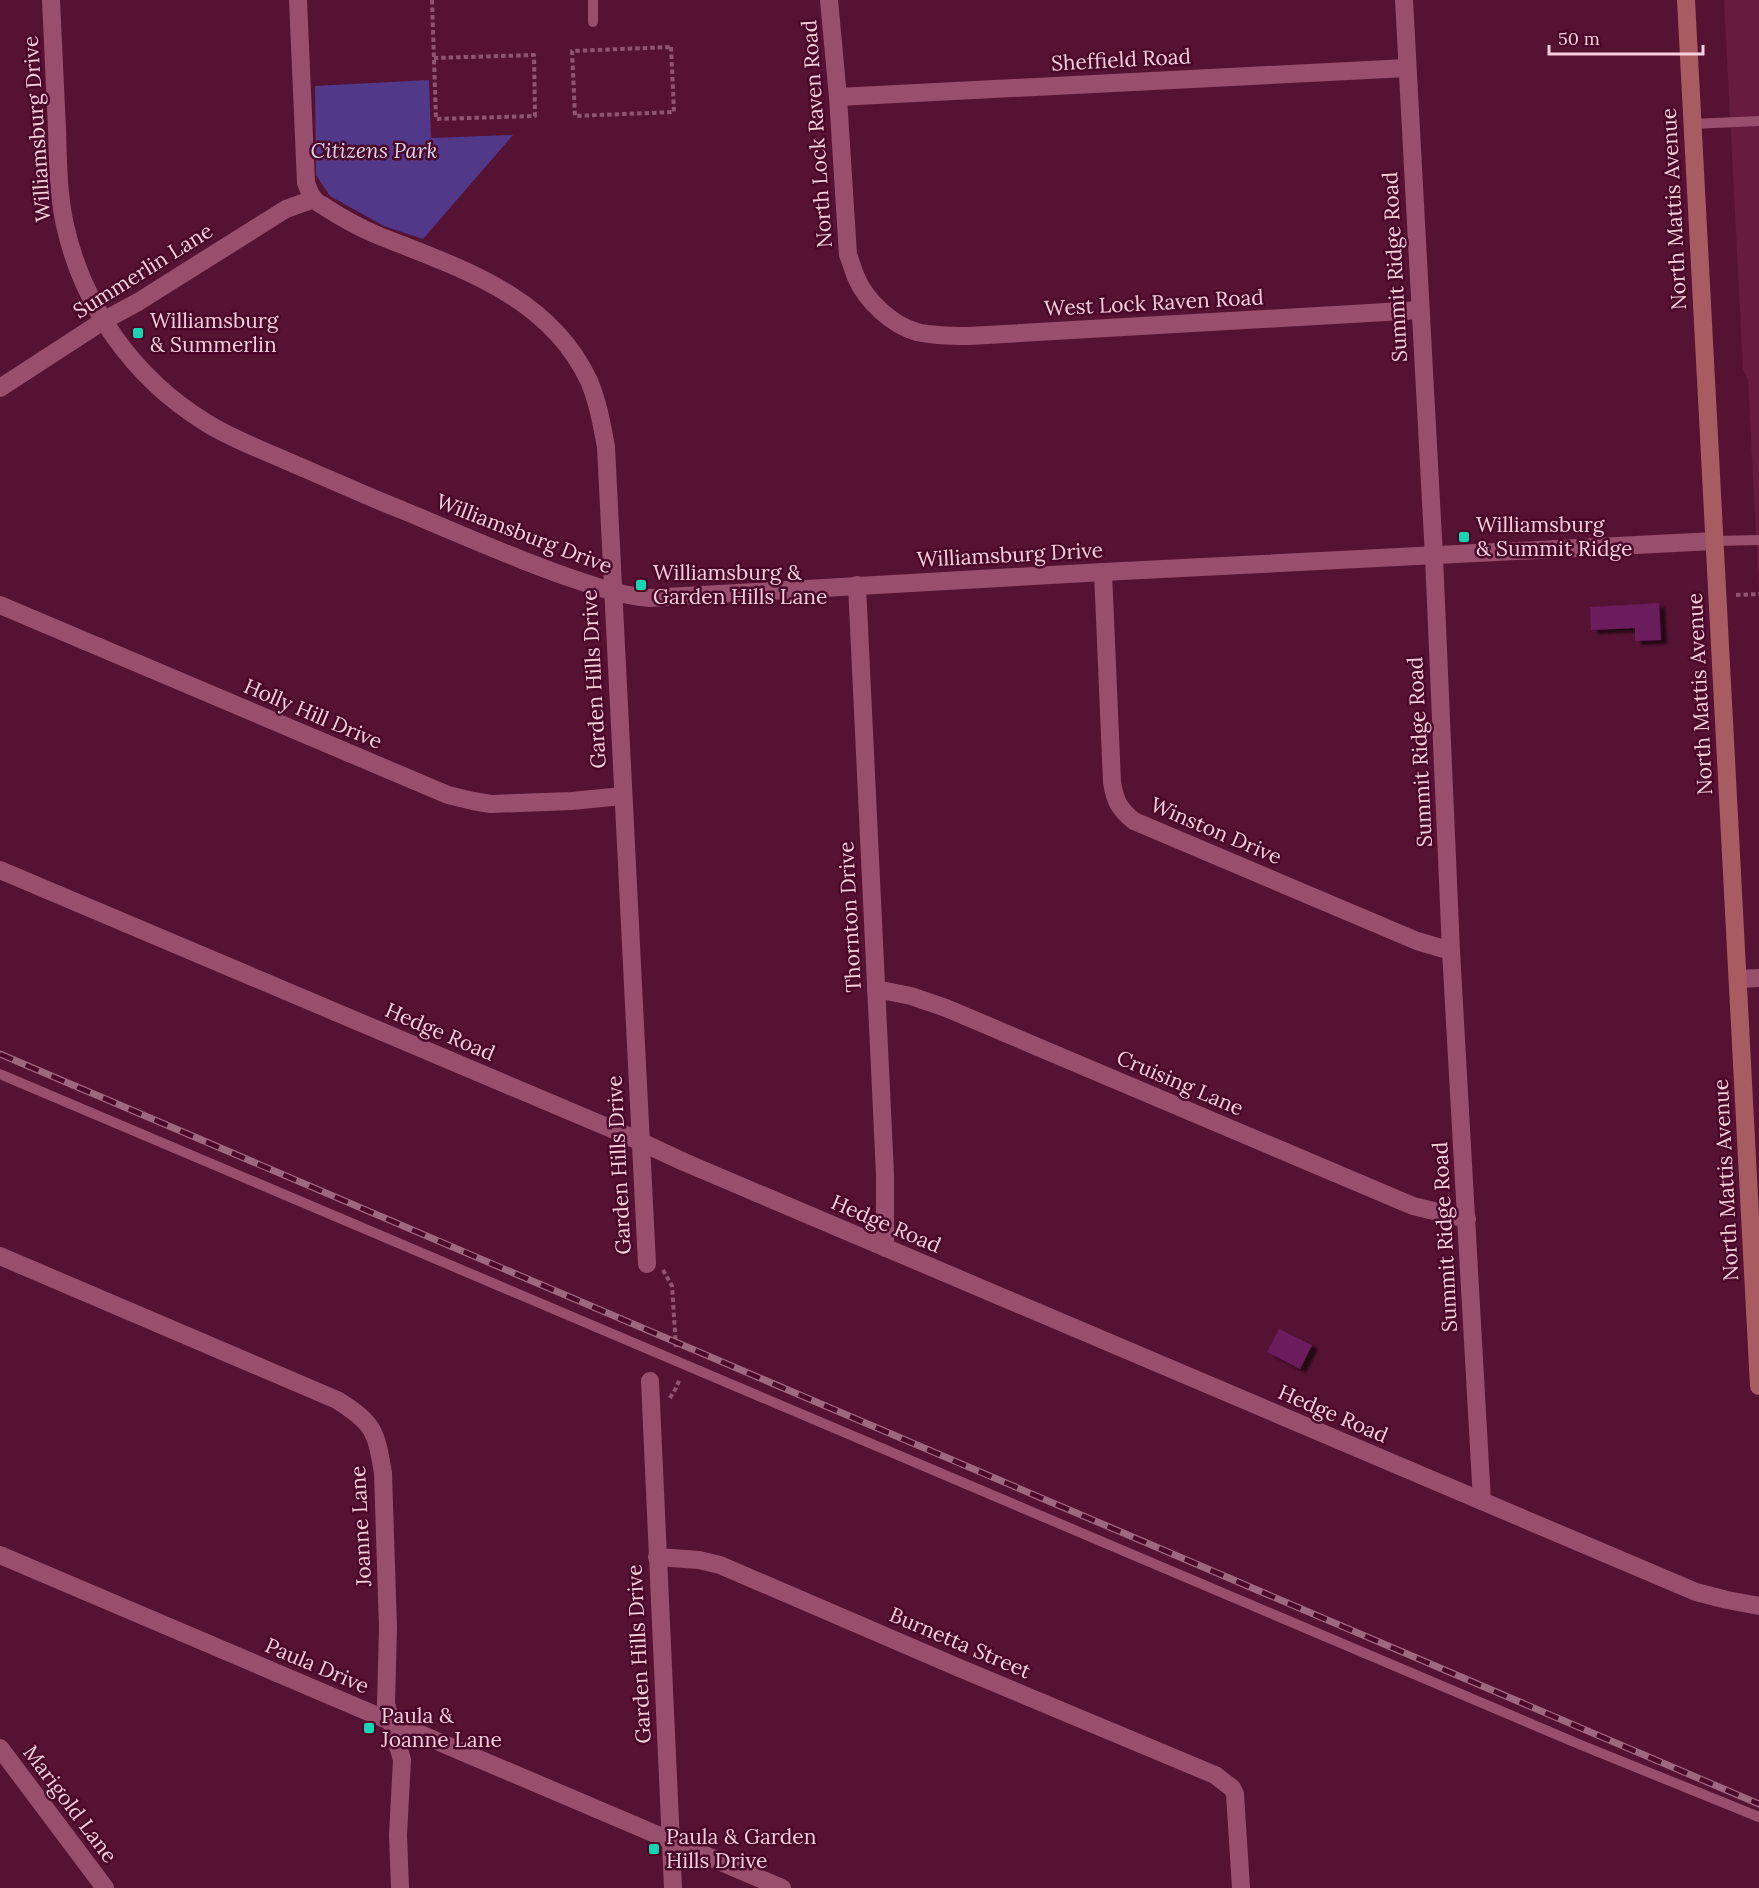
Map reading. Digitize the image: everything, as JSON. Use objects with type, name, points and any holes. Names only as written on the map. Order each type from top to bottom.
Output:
[{"type":"main road","name":"North Mattis Avenue","points":[[1686,0],[1759,1386]]},
{"type":"street","name":"Williamsburg Drive","points":[[51,0],[58,176],[64,224],[74,256],[103,321],[123,349],[151,381],[182,406],[225,433],[382,502],[536,565],[612,592],[649,598],[857,585],[1714,541]]},
{"type":"street","points":[[298,0],[306,183],[314,199]]},
{"type":"street","name":"North Lock Raven Road","points":[[829,0],[848,255],[856,279],[866,295],[894,321]]},
{"type":"street","name":"Summit Ridge Road","points":[[1404,0],[1482,1501]]},
{"type":"street","name":"Sheffield Road","points":[[838,97],[1407,68]]},
{"type":"street","name":"Summerlin Lane","points":[[0,388],[103,321],[138,302],[286,209],[314,199]]},
{"type":"street","name":"Garden Hills Drive","points":[[314,199],[356,226],[473,274],[516,297],[539,314],[567,344],[589,382],[599,412],[606,447],[647,1260]]},
{"type":"street","name":"West Lock Raven Road","points":[[894,321],[916,332],[941,336],[969,336],[1420,310]]},
{"type":"street","name":"Winston Drive","points":[[1103,572],[1112,782],[1114,796],[1122,811],[1134,821],[1145,826],[1417,941],[1452,951]]},
{"type":"street","name":"Thornton Drive","points":[[857,585],[885,1174],[885,1248]]},
{"type":"street","name":"Holly Hill Drive","points":[[0,605],[448,795],[492,804],[572,801],[622,796]]},
{"type":"street","name":"Hedge Road","points":[[0,870],[1696,1592],[1759,1606]]},
{"type":"street","points":[[1738,979],[1759,978]]},
{"type":"street","name":"Cruising Lane","points":[[876,989],[911,996],[946,1008],[1413,1206],[1467,1219]]},
{"type":"street","name":"Joanne Lane","points":[[0,1256],[337,1400],[358,1413],[372,1429],[383,1473],[388,1628],[386,1704],[402,1760],[398,1835],[400,1888]]},
{"type":"street","name":"Garden Hills Drive","points":[[650,1381],[673,1888]]},
{"type":"street","name":"Paula Drive","points":[[0,1555],[782,1888]]},
{"type":"street","name":"Burnetta Street","points":[[657,1557],[699,1560],[720,1565],[1215,1775],[1232,1788],[1235,1794],[1241,1888]]},
{"type":"street","name":"Marigold Lane","points":[[0,1748],[105,1888]]},
{"type":"lane","points":[[592,0],[593,22]]},
{"type":"lane","points":[[1692,124],[1759,121]]},
{"type":"lane","points":[[1714,541],[1759,540]]},
{"type":"lane","points":[[0,1074],[679,1364],[1570,1740],[1759,1816]]},
{"type":"path","points":[[432,0],[436,119],[535,116],[534,55],[434,58]]},
{"type":"path","points":[[671,47],[674,112],[575,116],[572,51],[671,47]]},
{"type":"path","points":[[1746,594],[1759,594]]},
{"type":"path","points":[[647,1260],[655,1260],[672,1286],[675,1331]]},
{"type":"path","points":[[651,1408],[671,1398],[680,1380],[679,1364]]},
{"type":"shaded area","points":[[1724,0],[1759,0],[1759,592],[1748,380],[1743,369]]},
{"type":"green space","name":"Citizens Park","points":[[429,80],[431,138],[513,135],[423,239],[384,226],[330,196],[316,175],[315,86]]},
{"type":"building","points":[[1659,603],[1661,640],[1635,641],[1635,628],[1591,630],[1590,607]]},
{"type":"building","points":[[1279,1329],[1312,1345],[1300,1369],[1267,1352]]},
{"type":"railway","points":[[0,1054],[1759,1804]]},
{"type":"place","name":"Williamsburg & Summerlin","points":[[138,333]]},
{"type":"place","name":"Williamsburg & Summit Ridge","points":[[1464,537]]},
{"type":"place","name":"Williamsburg & Garden Hills Lane","points":[[641,585]]},
{"type":"place","name":"Paula & Joanne Lane","points":[[369,1728]]},
{"type":"place","name":"Paula & Garden Hills Drive","points":[[654,1849]]}]
